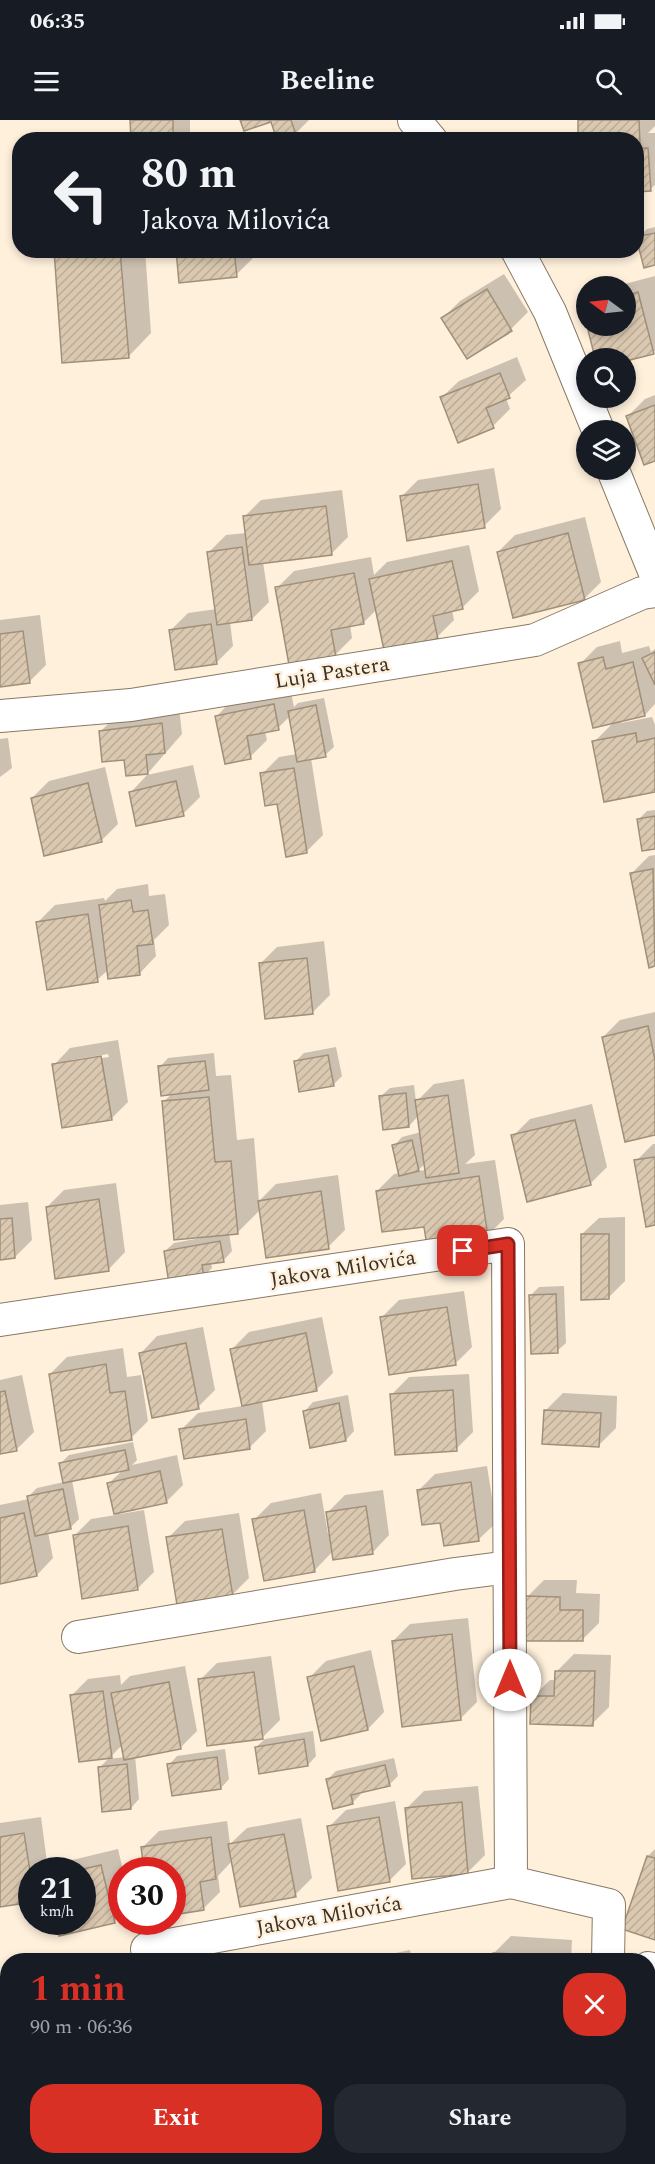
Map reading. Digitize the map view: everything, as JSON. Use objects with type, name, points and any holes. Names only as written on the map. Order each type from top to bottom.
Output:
[{"type":"street","points":[[414,120],[424,132]]},
{"type":"street","points":[[521,258],[550,312],[593,420]]},
{"type":"street","points":[[617,480],[655,573]]},
{"type":"street","name":"Luja Pastera","points":[[0,716],[131,705],[535,640],[642,593],[655,591]]},
{"type":"street","name":"Jakova Milovića","points":[[0,1320],[508,1244],[511,1882]]},
{"type":"street","points":[[78,1637],[509,1567]]},
{"type":"street","name":"Jakova Milovića","points":[[147,1949],[511,1882],[609,1905],[613,1953]]},
{"type":"building","points":[[130,120],[173,120],[173,132],[131,132]]},
{"type":"building","points":[[240,120],[291,120],[295,132],[274,132],[271,122],[244,131]]},
{"type":"building","points":[[578,120],[639,120],[640,132],[578,132]]},
{"type":"building","points":[[644,148],[648,148],[651,191],[644,191]]},
{"type":"building","points":[[655,233],[655,265],[644,268],[641,258],[644,258],[644,235]]},
{"type":"building","points":[[55,258],[121,258],[129,358],[62,363]]},
{"type":"building","points":[[177,258],[235,258],[237,277],[179,283]]},
{"type":"building","points":[[487,289],[512,331],[467,359],[441,318]]},
{"type":"building","points":[[638,292],[654,354],[636,358],[636,348],[592,348],[590,336],[636,336],[636,293]]},
{"type":"building","points":[[500,373],[510,398],[486,408],[494,428],[458,443],[440,397]]},
{"type":"building","points":[[655,405],[655,461],[644,465],[636,443],[636,420],[627,420],[626,416]]},
{"type":"building","points":[[478,484],[485,528],[407,541],[400,496]]},
{"type":"building","points":[[326,506],[332,555],[249,565],[243,516]]},
{"type":"building","points":[[568,533],[585,600],[513,618],[497,552]]},
{"type":"building","points":[[242,547],[252,620],[217,625],[207,552]]},
{"type":"building","points":[[452,561],[463,609],[433,616],[438,639],[384,650],[369,579]]},
{"type":"building","points":[[354,573],[364,624],[331,630],[336,657],[289,665],[275,587]]},
{"type":"building","points":[[211,624],[217,664],[175,670],[169,630]]},
{"type":"building","points":[[23,631],[30,683],[0,687],[0,634]]},
{"type":"building","points":[[655,652],[655,685],[642,658]]},
{"type":"building","points":[[603,657],[606,669],[633,662],[645,716],[593,728],[578,663]]},
{"type":"building","points":[[274,704],[279,730],[247,736],[251,759],[225,764],[215,716]]},
{"type":"building","points":[[316,705],[326,757],[297,762],[288,711]]},
{"type":"building","points":[[162,723],[165,753],[146,755],[148,774],[126,776],[124,760],[102,762],[99,731]]},
{"type":"building","points":[[636,733],[637,742],[655,738],[655,792],[604,802],[592,741]]},
{"type":"building","points":[[294,768],[307,853],[286,857],[277,804],[265,806],[260,773]]},
{"type":"building","points":[[176,781],[184,816],[136,826],[129,792]]},
{"type":"building","points":[[88,783],[102,842],[44,856],[31,798]]},
{"type":"building","points":[[655,816],[655,849],[642,851],[637,819]]},
{"type":"building","points":[[653,869],[655,966],[649,968],[630,873]]},
{"type":"building","points":[[131,900],[133,912],[148,910],[153,944],[137,946],[140,975],[108,979],[99,905]]},
{"type":"building","points":[[88,914],[98,982],[47,990],[36,922]]},
{"type":"building","points":[[307,958],[313,1014],[265,1019],[259,963]]},
{"type":"building","points":[[648,1026],[655,1060],[655,1135],[625,1142],[602,1037]]},
{"type":"building","points":[[328,1055],[334,1086],[299,1092],[294,1061]]},
{"type":"building","points":[[101,1056],[112,1120],[62,1128],[52,1064]]},
{"type":"building","points":[[205,1061],[209,1090],[161,1096],[158,1066]]},
{"type":"building","points":[[406,1093],[409,1127],[383,1130],[379,1096]]},
{"type":"building","points":[[448,1095],[459,1173],[426,1178],[415,1100]]},
{"type":"building","points":[[209,1097],[215,1162],[231,1161],[238,1234],[174,1240],[162,1101]]},
{"type":"building","points":[[575,1120],[591,1185],[527,1202],[511,1135]]},
{"type":"building","points":[[412,1140],[419,1171],[399,1176],[392,1145]]},
{"type":"building","points":[[655,1157],[655,1225],[646,1227],[634,1160]]},
{"type":"building","points":[[479,1176],[488,1237],[427,1246],[424,1227],[382,1232],[376,1191]]},
{"type":"building","points":[[321,1191],[329,1249],[266,1258],[258,1201]]},
{"type":"building","points":[[99,1199],[109,1271],[55,1279],[46,1207]]},
{"type":"building","points":[[12,1218],[15,1258],[0,1260],[0,1219]]},
{"type":"building","points":[[581,1234],[609,1234],[609,1299],[581,1300]]},
{"type":"building","points":[[220,1241],[224,1262],[202,1265],[204,1278],[169,1284],[164,1251]]},
{"type":"building","points":[[556,1294],[558,1353],[531,1354],[529,1295]]},
{"type":"building","points":[[447,1307],[456,1365],[389,1375],[380,1317]]},
{"type":"building","points":[[306,1333],[317,1391],[242,1406],[230,1349]]},
{"type":"building","points":[[186,1343],[199,1409],[152,1418],[139,1353]]},
{"type":"building","points":[[106,1364],[110,1393],[125,1391],[132,1440],[61,1451],[49,1374]]},
{"type":"building","points":[[453,1390],[457,1451],[395,1455],[390,1394]]},
{"type":"building","points":[[5,1391],[17,1451],[0,1454],[0,1392]]},
{"type":"building","points":[[339,1403],[346,1441],[310,1448],[303,1411]]},
{"type":"building","points":[[544,1410],[601,1413],[599,1447],[542,1444]]},
{"type":"building","points":[[246,1419],[250,1449],[184,1459],[179,1429]]},
{"type":"building","points":[[125,1450],[129,1470],[63,1483],[59,1463]]},
{"type":"building","points":[[160,1471],[167,1503],[114,1514],[107,1483]]},
{"type":"building","points":[[471,1482],[479,1541],[444,1546],[440,1523],[422,1525],[417,1490]]},
{"type":"building","points":[[63,1489],[71,1529],[35,1536],[27,1496]]},
{"type":"building","points":[[366,1506],[373,1554],[333,1560],[326,1512]]},
{"type":"building","points":[[304,1510],[315,1572],[264,1581],[252,1519]]},
{"type":"building","points":[[24,1513],[37,1576],[0,1584],[0,1518]]},
{"type":"building","points":[[128,1526],[138,1590],[82,1599],[73,1535]]},
{"type":"building","points":[[222,1529],[233,1597],[177,1605],[166,1537]]},
{"type":"building","points":[[525,1596],[560,1597],[560,1610],[583,1610],[583,1641],[525,1641]]},
{"type":"building","points":[[452,1634],[461,1720],[402,1727],[392,1641]]},
{"type":"building","points":[[354,1666],[368,1730],[321,1741],[307,1677]]},
{"type":"building","points":[[555,1671],[595,1671],[593,1726],[530,1724],[531,1696],[554,1696]]},
{"type":"building","points":[[254,1672],[263,1739],[207,1746],[198,1679]]},
{"type":"building","points":[[169,1682],[181,1749],[124,1760],[111,1693]]},
{"type":"building","points":[[103,1691],[112,1758],[79,1762],[70,1695]]},
{"type":"building","points":[[304,1739],[308,1766],[259,1774],[255,1747]]},
{"type":"building","points":[[217,1757],[221,1789],[172,1796],[167,1764]]},
{"type":"building","points":[[127,1764],[131,1809],[102,1812],[98,1767]]},
{"type":"building","points":[[385,1765],[390,1786],[351,1795],[353,1804],[333,1809],[326,1779]]},
{"type":"building","points":[[462,1802],[468,1874],[412,1879],[405,1808]]},
{"type":"building","points":[[379,1817],[390,1882],[338,1891],[327,1826]]},
{"type":"building","points":[[24,1833],[28,1857],[18,1857],[18,1904],[0,1907],[0,1837]]},
{"type":"building","points":[[284,1834],[296,1897],[240,1907],[228,1844]]},
{"type":"building","points":[[211,1837],[216,1879],[200,1882],[204,1910],[186,1913],[186,1857],[142,1857],[141,1847]]},
{"type":"building","points":[[647,1856],[655,1858],[655,1940],[622,1929]]},
{"type":"building","points":[[101,1865],[108,1894],[108,1925],[96,1927],[96,1866]]},
{"type":"route","points":[[463,1251],[508,1244],[510,1680]]}]
